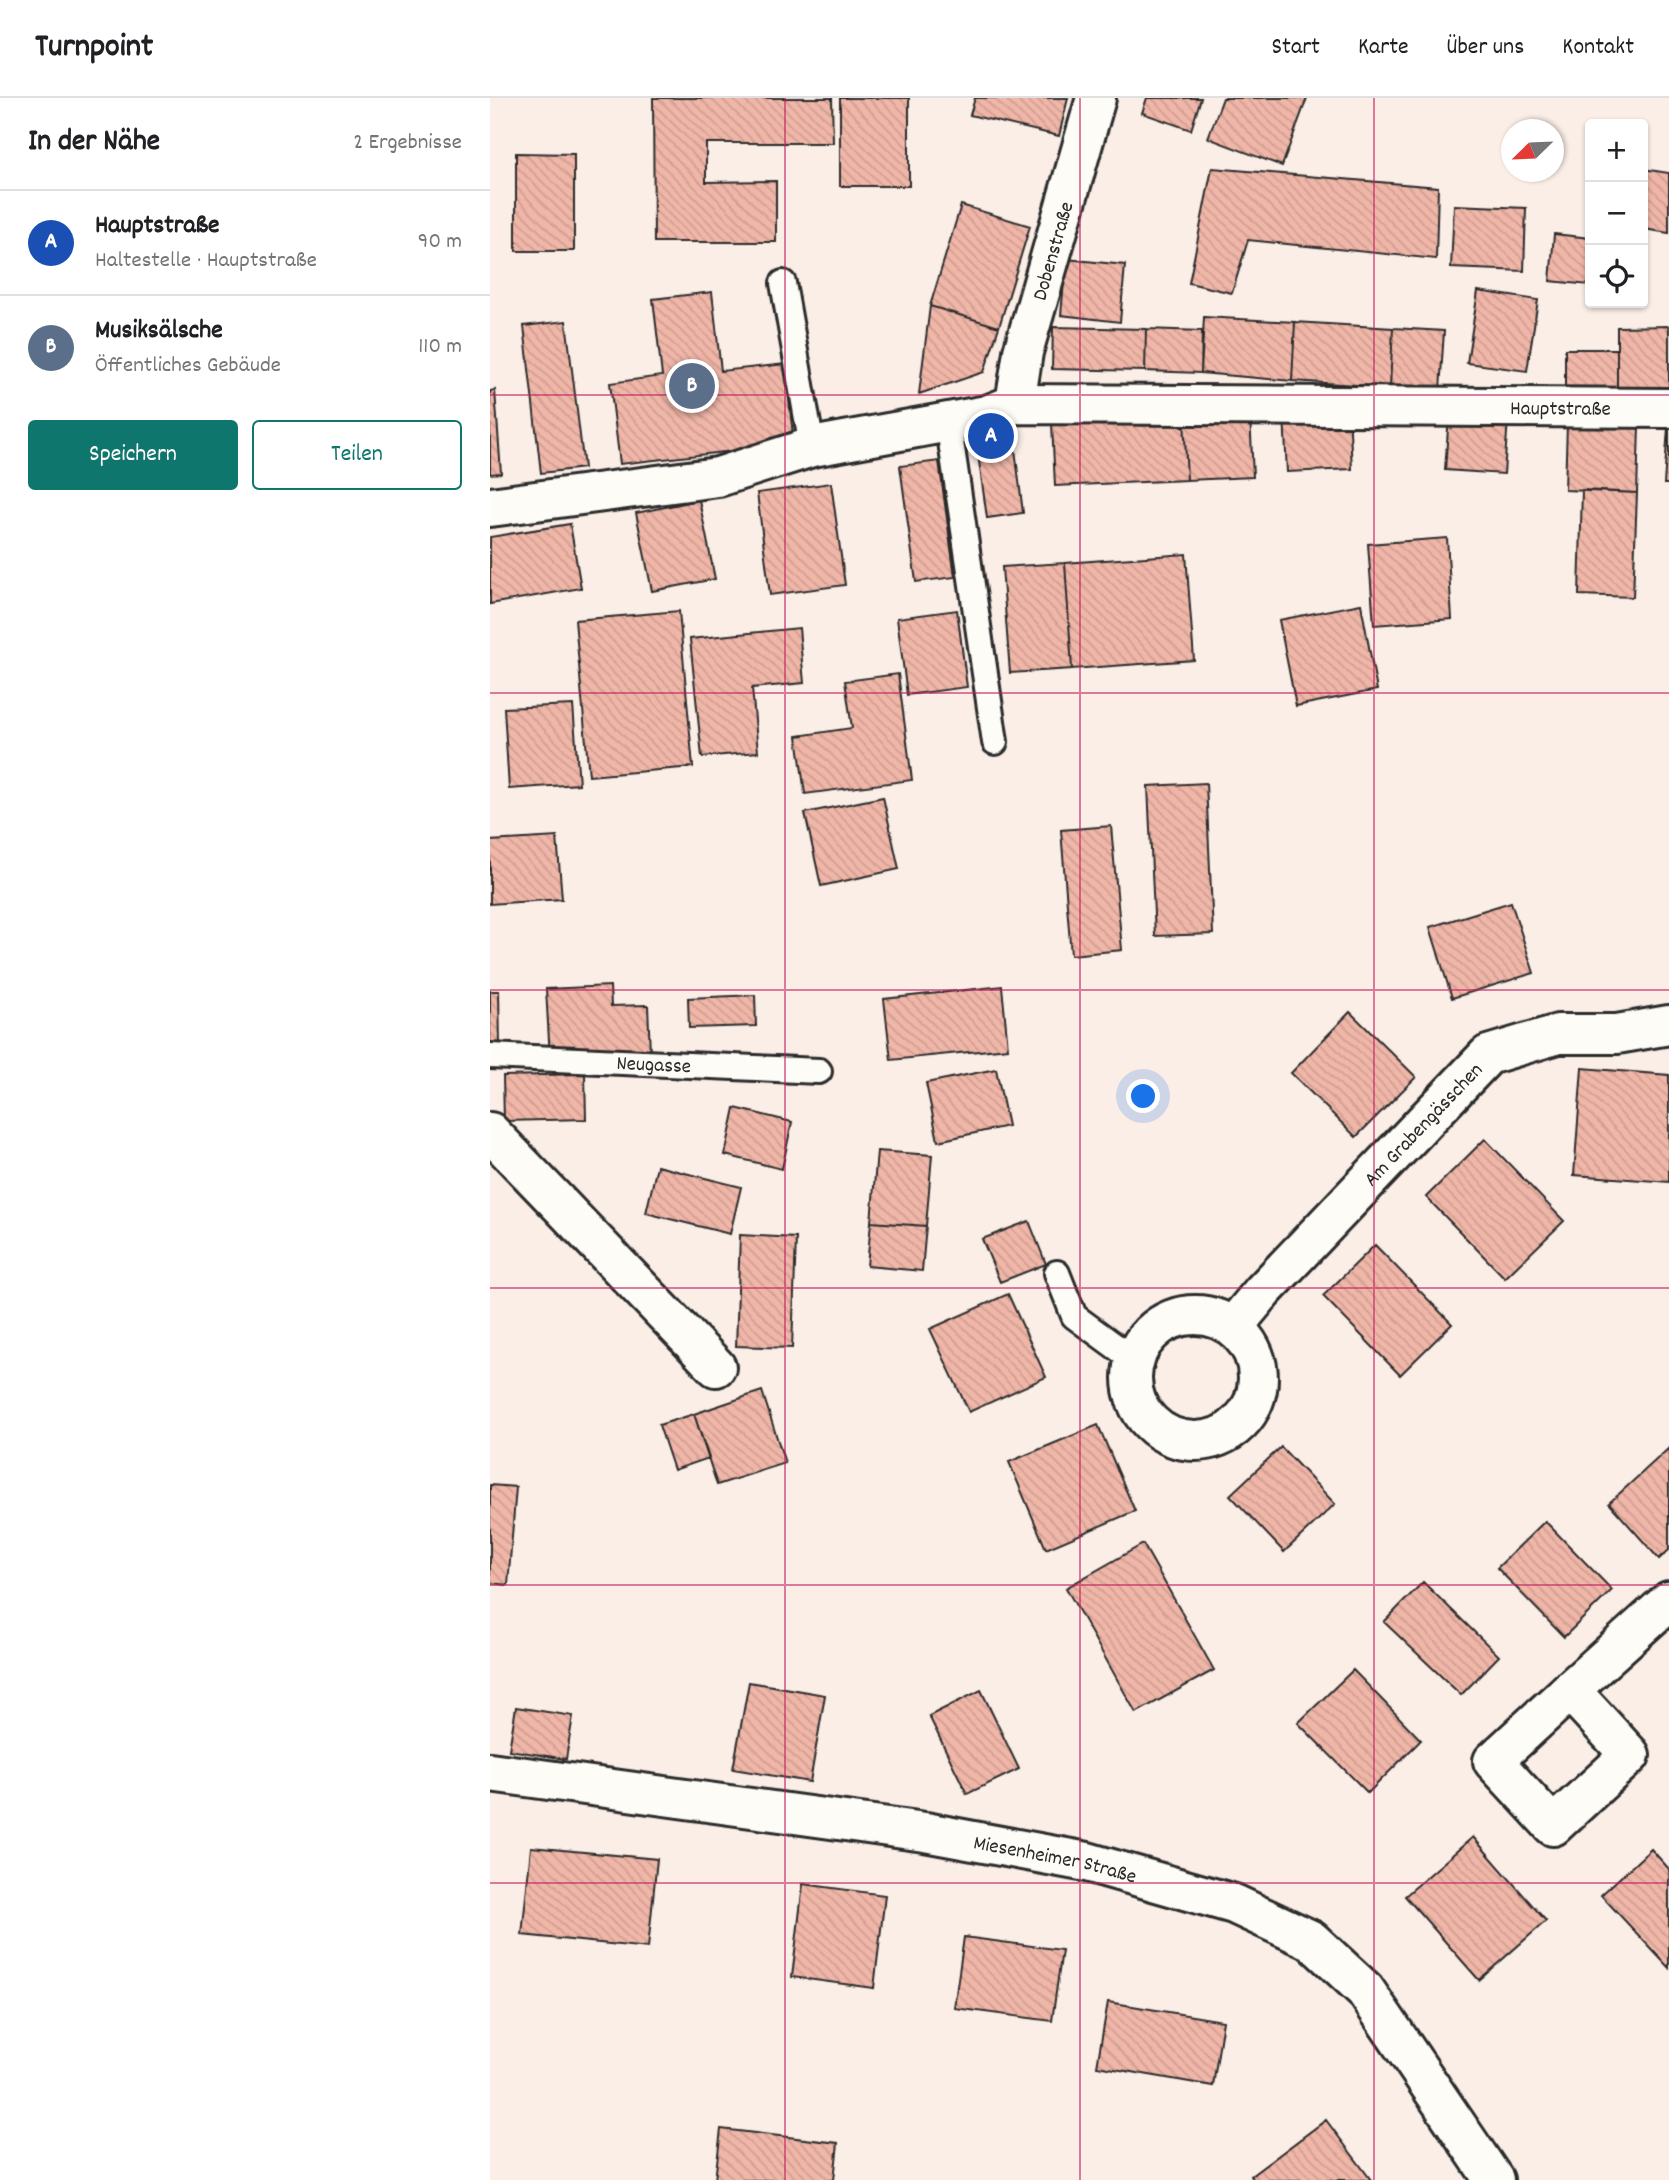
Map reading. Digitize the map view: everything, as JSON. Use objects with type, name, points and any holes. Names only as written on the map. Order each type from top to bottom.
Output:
[{"type":"street","name":"Dobenstraße","points":[[1016,404],[1023,352],[1096,98]]},
{"type":"street","name":"Hauptstraße","points":[[490,507],[718,477],[812,447],[987,415],[1016,404],[1669,408]]},
{"type":"street","name":"Am Grabengässchen","points":[[1233,1327],[1263,1291],[1488,1055],[1558,1034],[1617,1034],[1669,1025]]},
{"type":"street","points":[[490,1132],[716,1367]]},
{"type":"street","points":[[1195,1315],[1215,1318],[1233,1327],[1248,1343],[1256,1363],[1258,1384],[1252,1405],[1240,1423],[1223,1435],[1203,1441],[1181,1440],[1161,1432],[1145,1418],[1135,1400],[1131,1380],[1134,1360],[1150,1335],[1175,1318],[1195,1315]]},
{"type":"street","points":[[1570,1690],[1669,1601]]},
{"type":"street","name":"Miesenheimer Straße","points":[[490,1772],[937,1834],[1087,1862],[1234,1904],[1311,1940],[1365,1990],[1494,2180]]},
{"type":"lane","points":[[783,283],[812,447]]},
{"type":"lane","points":[[948,421],[995,742]]},
{"type":"lane","name":"Neugasse","points":[[490,1056],[819,1071]]},
{"type":"lane","points":[[1057,1273],[1074,1316],[1134,1360]]},
{"type":"building","points":[[653,98],[832,98],[833,143],[706,143],[706,182],[776,181],[776,242],[654,242]]},
{"type":"building","points":[[840,98],[909,98],[909,186],[840,186]]},
{"type":"building","points":[[975,98],[1068,98],[1059,136],[970,115]]},
{"type":"building","points":[[1147,98],[1201,98],[1191,130],[1142,113]]},
{"type":"building","points":[[1223,98],[1307,98],[1282,166],[1208,138]]},
{"type":"building","points":[[516,153],[574,154],[574,251],[516,251]]},
{"type":"building","points":[[1212,168],[1438,187],[1436,259],[1248,240],[1232,293],[1189,283]]},
{"type":"building","points":[[1648,170],[1669,173],[1669,233],[1648,230]]},
{"type":"building","points":[[961,205],[1030,226],[999,327],[930,306]]},
{"type":"building","points":[[1454,205],[1526,208],[1524,271],[1451,268]]},
{"type":"building","points":[[1554,234],[1585,237],[1585,284],[1550,281]]},
{"type":"building","points":[[1066,259],[1125,265],[1120,322],[1061,315]]},
{"type":"building","points":[[1478,291],[1538,300],[1527,371],[1467,363]]},
{"type":"building","points":[[712,292],[721,371],[785,364],[794,444],[620,464],[610,383],[662,376],[653,299]]},
{"type":"building","points":[[930,306],[999,327],[984,372],[919,394]]},
{"type":"building","points":[[1204,317],[1295,322],[1292,381],[1201,373]]},
{"type":"building","points":[[566,321],[584,468],[541,473],[524,326]]},
{"type":"building","points":[[1295,322],[1393,328],[1390,387],[1292,381]]},
{"type":"building","points":[[1669,326],[1669,392],[1617,392],[1617,327]]},
{"type":"building","points":[[1053,327],[1146,329],[1145,371],[1052,369]]},
{"type":"building","points":[[1393,328],[1444,331],[1440,390],[1390,387]]},
{"type":"building","points":[[1146,329],[1202,331],[1201,373],[1145,371]]},
{"type":"building","points":[[1565,349],[1617,349],[1617,392],[1565,392]]},
{"type":"building","points":[[495,390],[501,473],[490,474],[490,391]]},
{"type":"building","points":[[1349,412],[1352,469],[1287,472],[1284,415]]},
{"type":"building","points":[[1250,414],[1253,477],[1187,480],[1184,417]]},
{"type":"building","points":[[1449,415],[1508,419],[1504,474],[1445,470]]},
{"type":"building","points":[[1184,417],[1187,480],[1055,486],[1052,423]]},
{"type":"building","points":[[1567,423],[1639,426],[1637,493],[1565,490]]},
{"type":"building","points":[[1668,427],[1669,484],[1664,484]]},
{"type":"building","points":[[1015,449],[1023,513],[987,518],[978,454]]},
{"type":"building","points":[[939,461],[955,577],[916,582],[900,466]]},
{"type":"building","points":[[831,483],[845,585],[770,595],[757,493]]},
{"type":"building","points":[[1582,490],[1637,493],[1633,597],[1579,595]]},
{"type":"building","points":[[699,500],[715,579],[652,591],[636,513]]},
{"type":"building","points":[[570,524],[581,588],[490,604],[490,537]]},
{"type":"building","points":[[1447,538],[1452,619],[1374,625],[1368,544]]},
{"type":"building","points":[[1186,554],[1194,660],[1072,669],[1065,563]]},
{"type":"building","points":[[1065,563],[1072,669],[1010,673],[1002,567]]},
{"type":"building","points":[[1361,604],[1377,690],[1296,706],[1279,620]]},
{"type":"building","points":[[957,610],[967,687],[907,695],[897,618]]},
{"type":"building","points":[[679,611],[693,767],[589,776],[575,620]]},
{"type":"building","points":[[799,628],[804,683],[752,688],[758,752],[702,757],[690,639]]},
{"type":"building","points":[[898,674],[912,780],[805,794],[797,736],[852,728],[845,681]]},
{"type":"building","points":[[573,705],[579,784],[509,789],[504,708]]},
{"type":"building","points":[[1206,783],[1213,934],[1155,936],[1148,786]]},
{"type":"building","points":[[883,797],[899,869],[821,886],[805,813]]},
{"type":"building","points":[[1111,826],[1122,950],[1071,955],[1061,830]]},
{"type":"building","points":[[557,837],[562,899],[490,904],[490,841]]},
{"type":"building","points":[[1511,902],[1534,973],[1452,998],[1430,927]]},
{"type":"building","points":[[610,986],[611,1006],[648,1005],[650,1053],[550,1058],[546,989]]},
{"type":"building","points":[[1002,986],[1008,1048],[891,1060],[884,999]]},
{"type":"building","points":[[490,991],[499,991],[500,1046],[490,1046]]},
{"type":"building","points":[[755,995],[756,1026],[689,1028],[688,998]]},
{"type":"building","points":[[1350,1012],[1416,1077],[1356,1137],[1291,1073]]},
{"type":"building","points":[[1582,1068],[1669,1075],[1669,1182],[1574,1175]]},
{"type":"building","points":[[996,1069],[1008,1126],[938,1141],[926,1083]]},
{"type":"building","points":[[585,1074],[586,1119],[504,1121],[503,1076]]},
{"type":"building","points":[[735,1108],[792,1122],[782,1169],[725,1155]]},
{"type":"building","points":[[1485,1139],[1564,1221],[1505,1278],[1426,1197]]},
{"type":"building","points":[[877,1151],[932,1155],[926,1226],[871,1222]]},
{"type":"building","points":[[657,1166],[741,1187],[730,1234],[646,1213]]},
{"type":"building","points":[[1029,1221],[1046,1264],[1000,1282],[982,1239]]},
{"type":"building","points":[[871,1222],[926,1226],[922,1271],[867,1266]]},
{"type":"building","points":[[740,1235],[796,1238],[792,1348],[736,1346]]},
{"type":"building","points":[[1375,1245],[1452,1324],[1400,1375],[1323,1296]]},
{"type":"building","points":[[1008,1294],[1046,1377],[969,1412],[930,1329]]},
{"type":"building","points":[[762,1391],[785,1463],[717,1485],[694,1414]]},
{"type":"building","points":[[694,1414],[709,1458],[674,1470],[659,1425]]},
{"type":"building","points":[[1098,1425],[1135,1511],[1046,1549],[1009,1462]]},
{"type":"building","points":[[1281,1447],[1335,1504],[1284,1552],[1230,1495]]},
{"type":"building","points":[[1669,1448],[1669,1550],[1659,1559],[1609,1503]]},
{"type":"building","points":[[490,1485],[516,1487],[508,1585],[490,1583]]},
{"type":"building","points":[[1545,1521],[1612,1590],[1564,1637],[1497,1568]]},
{"type":"building","points":[[1143,1544],[1214,1670],[1136,1713],[1066,1588]]},
{"type":"building","points":[[1423,1582],[1499,1656],[1461,1695],[1384,1622]]},
{"type":"building","points":[[1353,1670],[1421,1740],[1368,1793],[1298,1723]]},
{"type":"building","points":[[749,1682],[825,1695],[810,1782],[733,1769]]},
{"type":"building","points":[[981,1690],[1019,1769],[967,1794],[929,1716]]},
{"type":"building","points":[[516,1707],[573,1716],[566,1759],[509,1750]]},
{"type":"building","points":[[1473,1837],[1546,1921],[1479,1980],[1405,1896]]},
{"type":"building","points":[[531,1847],[657,1859],[648,1948],[522,1935]]},
{"type":"building","points":[[1651,1849],[1669,1869],[1669,1968],[1601,1895]]},
{"type":"building","points":[[803,1884],[885,1895],[874,1988],[792,1977]]},
{"type":"building","points":[[964,1937],[1062,1950],[1052,2021],[954,2008]]},
{"type":"building","points":[[1108,2002],[1223,2021],[1213,2086],[1097,2066]]},
{"type":"building","points":[[1326,2120],[1371,2180],[1254,2180],[1251,2176]]},
{"type":"building","points":[[721,2129],[838,2143],[834,2180],[715,2180]]},
{"type":"place","name":"Musiksälsche","points":[[692,386]]},
{"type":"place","name":"Hauptstraße","points":[[991,436]]}]
